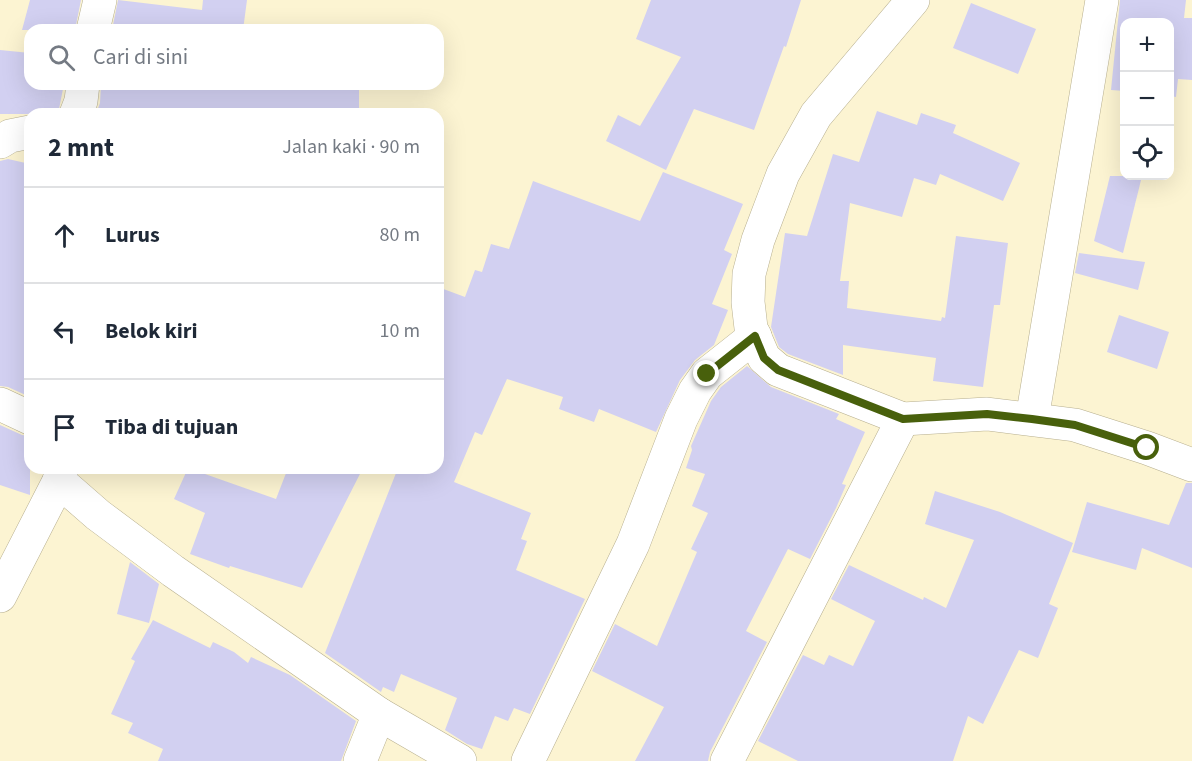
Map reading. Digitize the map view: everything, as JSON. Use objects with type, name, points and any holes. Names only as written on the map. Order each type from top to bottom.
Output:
[{"type":"street","points":[[94,24],[100,0]]},
{"type":"street","points":[[913,0],[816,115],[783,174],[758,240],[749,274],[748,302],[752,328],[764,358],[778,370],[903,419],[987,414],[1075,425],[1192,465]]},
{"type":"street","points":[[1032,419],[1102,0]]},
{"type":"street","points":[[78,108],[82,90]]},
{"type":"street","points":[[0,142],[10,136],[24,133]]},
{"type":"street","points":[[528,761],[633,544],[681,419],[695,391],[707,374],[755,336]]},
{"type":"street","points":[[0,404],[24,415]]},
{"type":"street","points":[[727,761],[903,419]]},
{"type":"street","points":[[0,596],[61,474],[99,515],[173,571],[379,714],[460,761]]},
{"type":"street","points":[[360,761],[379,714]]},
{"type":"building","points":[[30,0],[81,0],[76,24],[24,24],[24,30],[22,30]]},
{"type":"building","points":[[118,0],[202,10],[203,0],[247,0],[244,24],[113,24]]},
{"type":"building","points":[[651,0],[801,0],[786,47],[784,46],[754,130],[694,109],[666,170],[606,141],[618,115],[640,126],[681,57],[636,39]]},
{"type":"building","points":[[1120,0],[1186,0],[1184,18],[1192,18],[1192,80],[1178,79],[1176,97],[1174,97],[1174,18],[1120,18],[1120,91],[1111,90]]},
{"type":"building","points":[[971,3],[1036,29],[1018,74],[953,48]]},
{"type":"building","points":[[0,50],[24,52],[24,90],[63,90],[59,108],[24,108],[24,114],[0,114]]},
{"type":"building","points":[[101,90],[359,90],[359,108],[98,108]]},
{"type":"building","points":[[877,111],[917,125],[921,113],[956,125],[953,133],[1020,163],[1003,201],[940,174],[936,185],[914,178],[902,217],[850,203],[840,281],[849,281],[847,308],[941,321],[942,317],[945,318],[956,236],[1008,243],[1000,305],[994,305],[983,387],[933,381],[936,358],[843,345],[843,375],[788,354],[779,347],[771,327],[785,233],[807,236],[833,154],[859,162]]},
{"type":"building","points":[[8,159],[24,163],[24,394],[0,386],[0,161]]},
{"type":"building","points":[[663,172],[743,204],[724,250],[732,254],[712,304],[728,310],[714,345],[695,360],[680,380],[656,432],[599,409],[594,422],[559,409],[563,397],[507,379],[482,435],[475,432],[454,482],[531,513],[521,539],[527,541],[516,570],[585,599],[530,714],[514,708],[508,721],[495,716],[482,749],[467,744],[445,730],[457,698],[401,674],[394,692],[383,687],[381,692],[325,653],[396,474],[444,474],[444,289],[465,297],[475,270],[482,272],[491,244],[509,249],[533,181],[640,221]]},
{"type":"building","points":[[1110,176],[1120,176],[1120,180],[1141,180],[1123,253],[1094,241]]},
{"type":"building","points":[[1079,253],[1145,262],[1138,290],[1075,273]]},
{"type":"building","points":[[1119,315],[1169,332],[1157,369],[1107,352]]},
{"type":"building","points":[[747,366],[771,387],[839,414],[836,419],[865,432],[842,484],[846,485],[810,559],[788,549],[746,631],[767,642],[710,752],[708,761],[635,761],[664,707],[592,671],[615,624],[657,646],[697,552],[691,549],[708,513],[692,506],[705,474],[686,468],[692,450],[691,446],[711,401],[721,387]]},
{"type":"building","points":[[0,425],[24,435],[24,474],[30,474],[30,495],[0,485]]},
{"type":"building","points":[[185,474],[205,474],[276,499],[286,474],[360,474],[302,588],[230,566],[229,568],[190,554],[205,513],[174,499]]},
{"type":"building","points":[[1186,483],[1192,483],[1192,568],[1142,548],[1136,570],[1072,552],[1087,502],[1169,525]]},
{"type":"building","points":[[935,491],[1000,512],[1073,543],[1049,604],[1058,608],[1038,658],[1019,650],[983,724],[968,716],[953,761],[798,761],[758,741],[803,655],[824,665],[829,655],[853,666],[875,621],[831,599],[849,565],[923,600],[924,597],[946,608],[974,540],[925,524]]},
{"type":"building","points":[[130,562],[159,584],[149,623],[117,614]]},
{"type":"building","points":[[153,620],[210,648],[213,642],[234,652],[248,663],[251,657],[290,675],[356,721],[341,761],[158,761],[163,749],[128,733],[133,723],[111,714],[135,661],[131,659]]},
{"type":"route","points":[[707,374],[755,336],[764,358],[778,370],[903,419],[987,414],[1032,419],[1075,425],[1147,448]]}]
